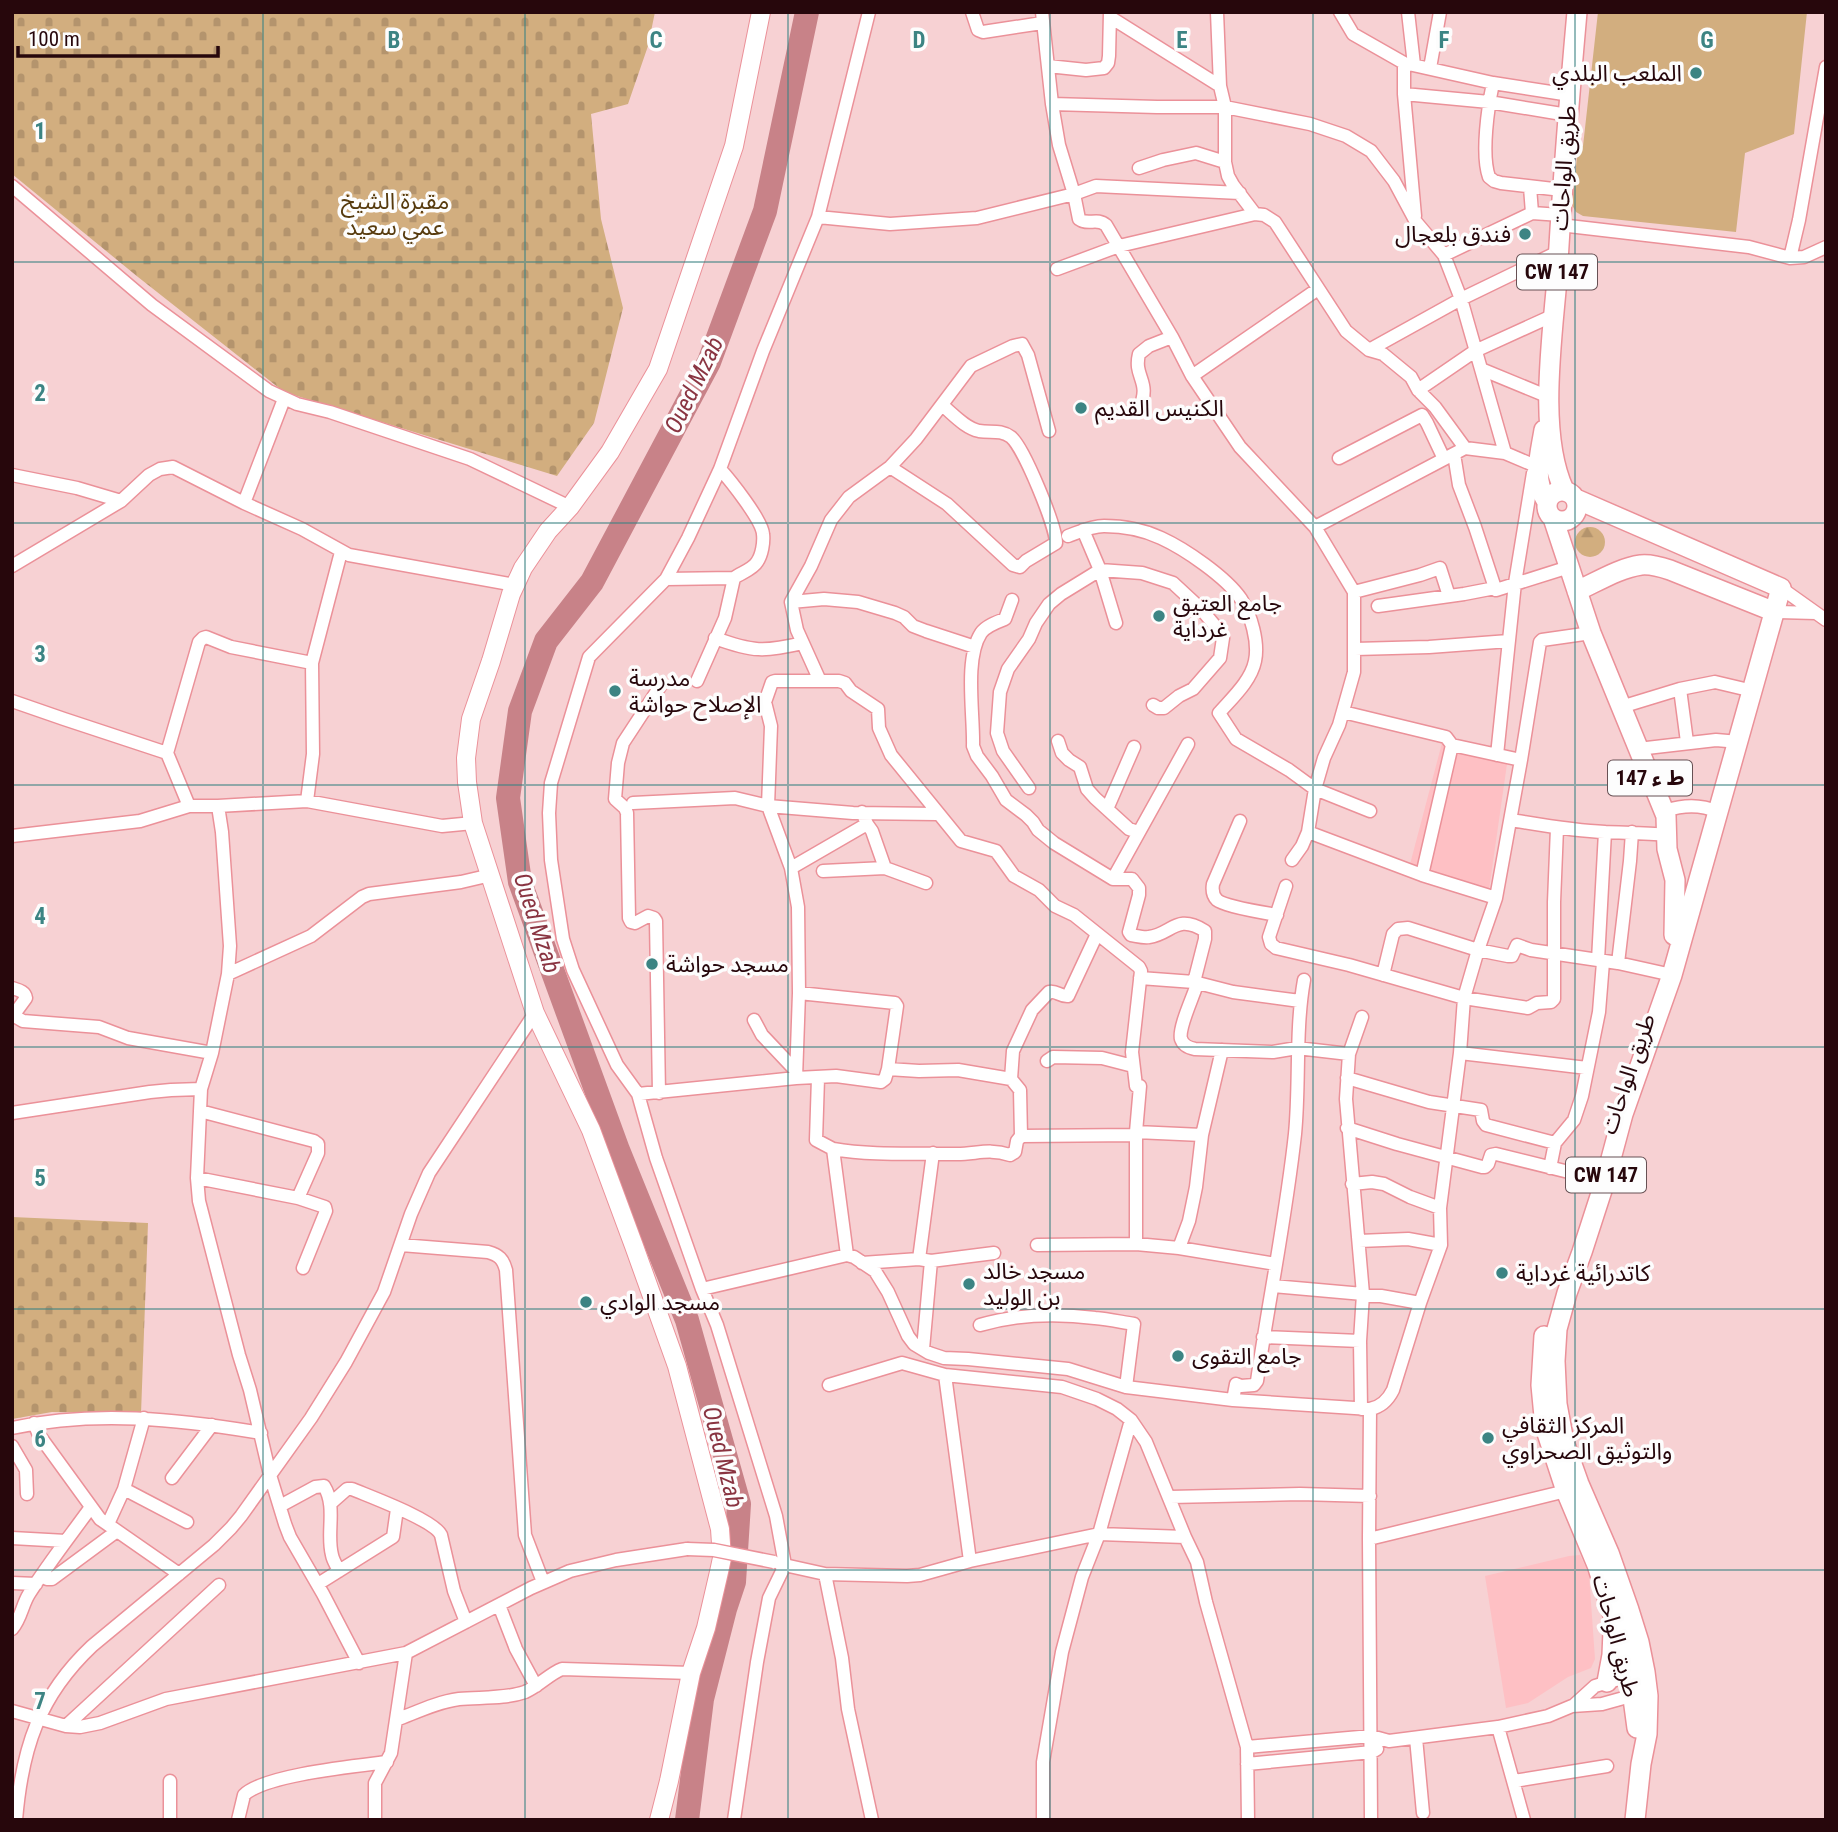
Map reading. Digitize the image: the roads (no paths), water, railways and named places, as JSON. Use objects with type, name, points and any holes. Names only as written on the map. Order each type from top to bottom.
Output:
[{"type":"main road","name":"طريق الواحات","points":[[1543,508],[1536,466],[1549,403],[1573,13]]},
{"type":"main road","name":"طريق الواحات","points":[[1549,403],[1555,464],[1570,495]]},
{"type":"main road","points":[[1570,495],[1577,508],[1574,516],[1561,521],[1543,508],[1555,492],[1570,495],[1781,588]]},
{"type":"main road","name":"ط ء 147","points":[[1543,508],[1577,591]]},
{"type":"main road","points":[[1577,591],[1642,565],[1656,566],[1774,612]]},
{"type":"main road","name":"طريق الواحات","points":[[1639,1683],[1612,1612],[1572,1487],[1548,1361],[1599,1180],[1685,924],[1719,812],[1781,588]]},
{"type":"main road","name":"طريق الواحات","points":[[1577,591],[1591,633],[1667,822],[1667,849],[1675,880],[1674,939],[1668,974]]},
{"type":"main road","name":"طريق الواحات","points":[[1572,1487],[1609,1553],[1639,1642],[1639,1683],[1647,1734],[1635,1820]]},
{"type":"main road","points":[[1607,1682],[1613,1636],[1612,1612]]},
{"type":"street","points":[[659,1820],[691,1673],[706,1628],[722,1558],[720,1529],[677,1366],[591,1130],[535,1013],[473,823],[466,770],[471,719],[510,594],[523,568],[548,531],[570,507],[610,452],[658,369],[734,146],[761,12]]},
{"type":"street","points":[[734,1820],[757,1662],[769,1598],[779,1564],[776,1516],[717,1325],[656,1158],[638,1094],[617,1065],[573,970],[563,939],[551,860],[550,793],[589,657],[666,579],[720,469],[763,351],[818,217],[869,12]]},
{"type":"street","points":[[972,12],[978,30],[983,32],[1042,18],[1059,145],[1079,219],[1087,222],[1102,221],[1172,337],[1192,376],[1240,447],[1315,527],[1354,592],[1354,672],[1343,712],[1324,758],[1315,789],[1308,832],[1292,860]]},
{"type":"street","points":[[1217,12],[1220,86],[1225,107],[1225,162],[1228,176],[1255,214]]},
{"type":"street","points":[[1340,12],[1353,34],[1409,64],[1493,83],[1570,95]]},
{"type":"street","points":[[1408,12],[1409,64],[1405,94],[1416,222]]},
{"type":"street","points":[[1430,68],[1440,12]]},
{"type":"street","points":[[1048,66],[1086,70],[1104,68],[1109,56],[1110,15]]},
{"type":"street","points":[[1110,15],[1220,86]]},
{"type":"street","points":[[1790,258],[1826,67]]},
{"type":"street","points":[[1493,83],[1485,160],[1489,177],[1501,183],[1562,190]]},
{"type":"street","points":[[1405,94],[1568,115]]},
{"type":"street","points":[[1052,103],[1225,107],[1310,124],[1346,136],[1371,151],[1394,181],[1416,222],[1444,255],[1461,299],[1504,453]]},
{"type":"street","points":[[1139,168],[1196,153],[1225,162]]},
{"type":"street","points":[[12,186],[152,304],[269,391],[297,404],[343,416],[470,459],[570,507]]},
{"type":"street","points":[[818,217],[890,224],[977,218],[1096,186],[1240,193]]},
{"type":"street","points":[[1530,187],[1532,213]]},
{"type":"street","points":[[1444,255],[1532,213],[1560,220],[1749,247],[1790,258],[1804,257],[1826,247]]},
{"type":"street","points":[[1056,269],[1119,246],[1255,214],[1270,218],[1346,331],[1369,350],[1383,354],[1397,365],[1436,407],[1454,454],[1459,485],[1495,588]]},
{"type":"street","points":[[1369,350],[1461,299],[1558,252]]},
{"type":"street","points":[[1192,376],[1318,289]]},
{"type":"street","points":[[1418,390],[1475,351],[1554,315]]},
{"type":"street","points":[[1139,409],[1145,391],[1136,364],[1139,354],[1149,346],[1172,337]]},
{"type":"street","points":[[820,681],[797,630],[792,603],[831,520],[849,497],[890,467],[943,406],[971,366],[1013,346],[1022,344],[1028,355],[1049,431]]},
{"type":"street","points":[[1480,369],[1549,403]]},
{"type":"street","points":[[244,503],[284,399]]},
{"type":"street","points":[[890,467],[947,504],[1013,565],[1020,567],[1056,543],[1031,470],[1012,438],[1000,431],[979,431],[969,427],[943,406]]},
{"type":"street","points":[[1339,458],[1422,415],[1454,454]]},
{"type":"street","points":[[1315,527],[1454,454],[1504,453],[1536,466]]},
{"type":"street","points":[[12,566],[121,501],[160,468],[173,467],[302,529],[341,552],[515,585]]},
{"type":"street","points":[[666,579],[734,578],[756,564],[761,554],[763,532],[760,524],[720,469]]},
{"type":"street","points":[[12,475],[52,482],[121,501]]},
{"type":"street","points":[[1497,755],[1515,583],[1543,508]]},
{"type":"street","points":[[1068,536],[1100,526],[1122,527],[1159,536],[1212,571],[1241,600],[1255,636],[1255,663],[1240,689],[1219,713],[1236,739],[1289,770],[1315,789],[1370,811]]},
{"type":"street","points":[[1083,530],[1100,570],[1116,623]]},
{"type":"street","points":[[307,801],[313,754],[312,663],[341,552]]},
{"type":"street","points":[[1378,606],[1495,588],[1496,590],[1569,567]]},
{"type":"street","points":[[1354,592],[1440,568],[1449,596]]},
{"type":"street","points":[[1029,788],[1003,751],[997,733],[1000,692],[1007,669],[1029,639],[1049,604],[1100,570],[1142,573],[1172,583],[1201,609],[1223,638],[1220,659],[1193,689],[1164,708],[1153,705]]},
{"type":"street","points":[[697,681],[725,618],[734,578]]},
{"type":"street","points":[[1391,583],[1399,603]]},
{"type":"street","points":[[1781,588],[1821,617]]},
{"type":"street","points":[[792,603],[824,599],[858,602],[895,613],[919,629],[975,647]]},
{"type":"street","points":[[1013,600],[1005,620],[982,631],[975,647],[970,683],[973,746],[1006,800],[1026,815],[1054,844],[1113,879],[1132,880],[1139,888],[1129,932],[1132,935],[1149,937],[1184,923],[1205,931],[1196,983],[1181,1039],[1188,1047],[1195,1049],[1273,1052],[1297,1048],[1349,1054]]},
{"type":"street","points":[[1774,612],[1821,617]]},
{"type":"street","points":[[702,1289],[847,1255],[855,1257],[876,1271],[914,1343],[944,1359],[1068,1369],[1126,1387],[1234,1401],[1366,1409],[1382,1404],[1393,1390],[1441,1245],[1440,1208],[1460,1053],[1464,998],[1496,898],[1539,642],[1591,633]]},
{"type":"street","points":[[189,806],[167,752],[199,642],[206,637],[231,648],[312,663]]},
{"type":"street","points":[[715,638],[751,649],[776,649],[803,643]]},
{"type":"street","points":[[1355,649],[1509,641]]},
{"type":"street","points":[[796,1075],[798,907],[792,868],[768,806],[771,726],[765,702],[772,682],[845,683],[851,691],[878,709],[879,728],[891,755],[961,841],[996,851],[1014,876],[1039,890],[1055,906],[1073,915],[1139,967],[1141,971],[1133,1038],[1133,1066],[1136,1086],[1140,1086],[1141,1093],[1137,1134],[1136,1244]]},
{"type":"street","points":[[1621,707],[1680,689],[1715,682],[1753,691]]},
{"type":"street","points":[[659,1093],[656,921],[648,916],[635,923],[629,918],[627,813],[615,799],[622,743],[661,685]]},
{"type":"street","points":[[1680,689],[1687,742]]},
{"type":"street","points":[[12,701],[167,752]]},
{"type":"street","points":[[1343,712],[1446,737],[1452,745],[1521,760]]},
{"type":"street","points":[[1058,741],[1062,753],[1080,767],[1087,789],[1129,829],[1138,832]]},
{"type":"street","points":[[1638,749],[1687,742],[1738,742]]},
{"type":"street","points":[[1113,879],[1188,744]]},
{"type":"street","points":[[1422,875],[1452,745]]},
{"type":"street","points":[[1107,808],[1135,747]]},
{"type":"street","points":[[633,803],[735,798],[768,806],[864,818],[937,814]]},
{"type":"street","points":[[12,836],[140,821],[189,806],[307,801],[442,825],[473,823]]},
{"type":"street","points":[[1664,811],[1693,805],[1719,812]]},
{"type":"street","points":[[218,806],[230,946],[228,974],[212,1053],[201,1089],[197,1178],[199,1201],[270,1475],[290,1537],[359,1663]]},
{"type":"street","points":[[792,868],[864,818]]},
{"type":"street","points":[[864,818],[872,831],[885,869]]},
{"type":"street","points":[[1511,820],[1557,828],[1667,835]]},
{"type":"street","points":[[1240,821],[1212,892],[1214,897],[1224,903],[1277,915]]},
{"type":"street","points":[[1286,886],[1269,937],[1276,948],[1464,998],[1528,1007],[1554,999],[1557,828]]},
{"type":"street","points":[[1308,832],[1422,875],[1496,898]]},
{"type":"street","points":[[1550,1168],[1555,1143],[1574,1120],[1582,1096],[1599,1012],[1605,832]]},
{"type":"street","points":[[1618,963],[1632,832]]},
{"type":"street","points":[[823,871],[885,869],[926,883]]},
{"type":"street","points":[[228,974],[311,936],[369,894],[461,882],[491,874]]},
{"type":"street","points":[[1383,975],[1393,934],[1398,929],[1408,928],[1510,957],[1517,945],[1531,950],[1618,963],[1668,974]]},
{"type":"street","points":[[1011,1079],[1013,1051],[1032,1010],[1049,992],[1068,996],[1097,934]]},
{"type":"street","points":[[1140,978],[1196,983],[1233,992],[1300,1001]]},
{"type":"street","points":[[1234,1401],[1236,1384],[1256,1384],[1273,1286],[1289,1188],[1295,1126],[1300,1001],[1304,980]]},
{"type":"street","points":[[12,988],[25,994],[26,998],[15,1013],[16,1017],[23,1021],[99,1027],[128,1038],[212,1053]]},
{"type":"street","points":[[638,1094],[796,1075],[836,1076],[881,1082],[885,1079],[897,1006],[895,1003],[799,993]]},
{"type":"street","points":[[16,1820],[27,1748],[38,1719],[62,1678],[74,1664],[231,1528],[311,1418],[346,1362],[384,1292],[429,1173],[535,1013]]},
{"type":"street","points":[[1362,1017],[1349,1054],[1346,1099],[1363,1295],[1360,1341],[1370,1496],[1371,1820]]},
{"type":"street","points":[[754,1020],[762,1035],[796,1075]]},
{"type":"street","points":[[1180,1248],[1189,1221],[1202,1135],[1222,1050]]},
{"type":"street","points":[[1460,1053],[1587,1068]]},
{"type":"street","points":[[1047,1061],[1053,1057],[1102,1058],[1133,1066]]},
{"type":"street","points":[[818,1077],[816,1140],[833,1149],[859,1153],[960,1154],[994,1150],[1010,1155],[1015,1152],[1021,1136],[1020,1090],[1011,1079],[958,1070],[888,1069]]},
{"type":"street","points":[[1347,1078],[1429,1102],[1480,1110],[1486,1125],[1555,1143]]},
{"type":"street","points":[[12,1113],[150,1092],[201,1089]]},
{"type":"street","points":[[200,1111],[318,1144],[318,1153],[298,1198]]},
{"type":"street","points":[[1347,1128],[1485,1167],[1491,1155],[1496,1154],[1599,1180]]},
{"type":"street","points":[[1021,1136],[1202,1135]]},
{"type":"street","points":[[833,1149],[847,1255]]},
{"type":"street","points":[[923,1349],[925,1260],[933,1153]]},
{"type":"street","points":[[197,1178],[323,1205],[326,1209],[303,1268]]},
{"type":"street","points":[[1352,1184],[1384,1184],[1409,1197],[1440,1208]]},
{"type":"street","points":[[1359,1241],[1408,1239],[1441,1245]]},
{"type":"street","points":[[1037,1245],[1136,1244],[1180,1248],[1276,1264]]},
{"type":"street","points":[[401,1245],[488,1252],[499,1255],[503,1261],[506,1270],[525,1535],[543,1582]]},
{"type":"street","points":[[862,1263],[994,1253]]},
{"type":"street","points":[[1273,1286],[1381,1296],[1420,1303]]},
{"type":"street","points":[[980,1325],[1043,1314],[1134,1324],[1126,1387]]},
{"type":"street","points":[[1263,1337],[1360,1341]]},
{"type":"street","points":[[829,1385],[902,1363],[945,1375],[1062,1387],[1097,1399],[1131,1420],[1146,1442],[1197,1562],[1247,1747],[1248,1820]]},
{"type":"street","points":[[945,1375],[970,1561]]},
{"type":"street","points":[[12,1428],[65,1419],[120,1417],[261,1433]]},
{"type":"street","points":[[12,1583],[52,1579],[113,1527],[144,1418]]},
{"type":"street","points":[[1043,1820],[1044,1762],[1062,1652],[1082,1577],[1099,1534],[1131,1420]]},
{"type":"street","points":[[34,1423],[39,1435],[100,1519],[178,1574]]},
{"type":"street","points":[[172,1478],[212,1426]]},
{"type":"street","points":[[12,1446],[26,1470],[27,1494]]},
{"type":"street","points":[[280,1506],[324,1486],[330,1504],[331,1552],[340,1571]]},
{"type":"street","points":[[1369,1539],[1572,1487]]},
{"type":"street","points":[[124,1489],[187,1522]]},
{"type":"street","points":[[330,1504],[347,1489],[352,1489],[439,1530],[454,1591],[466,1622]]},
{"type":"street","points":[[1170,1497],[1300,1494],[1370,1496]]},
{"type":"street","points":[[12,1629],[38,1580],[91,1507]]},
{"type":"street","points":[[318,1584],[393,1537],[397,1509]]},
{"type":"street","points":[[12,1711],[66,1726],[80,1727],[100,1723],[183,1695],[406,1653],[543,1582],[570,1571],[687,1549],[714,1550],[825,1574],[907,1576],[1099,1534],[1185,1537]]},
{"type":"street","points":[[12,1538],[65,1541]]},
{"type":"street","points":[[825,1574],[842,1658],[848,1709],[872,1820]]},
{"type":"street","points":[[66,1726],[219,1585]]},
{"type":"street","points":[[499,1605],[516,1649],[536,1686]]},
{"type":"street","points":[[375,1820],[375,1783],[391,1753],[406,1653]]},
{"type":"street","points":[[396,1720],[441,1702],[514,1695],[536,1686],[554,1672],[570,1668],[691,1673]]},
{"type":"street","points":[[1573,1706],[1595,1686],[1607,1682],[1639,1683]]},
{"type":"street","points":[[1247,1747],[1371,1736],[1389,1741],[1498,1727],[1548,1716],[1573,1706],[1602,1704],[1639,1683]]},
{"type":"street","points":[[1498,1727],[1524,1820]]},
{"type":"street","points":[[1416,1738],[1423,1813]]},
{"type":"street","points":[[1247,1764],[1372,1752],[1389,1741]]},
{"type":"street","points":[[238,1820],[244,1795],[260,1784],[387,1762]]},
{"type":"street","points":[[1514,1782],[1607,1766]]},
{"type":"street","points":[[170,1781],[170,1820]]},
{"type":"waterway","name":"Oued Mzab","points":[[687,1820],[702,1699],[734,1582],[739,1504],[687,1320],[618,1150],[520,882],[508,798],[520,711],[546,641],[592,582],[709,362],[765,211],[807,12]]},
{"type":"place","name":"الملعب البلدي","points":[[1696,73]]},
{"type":"place","name":"فندق بلعجال","points":[[1525,234]]},
{"type":"place","name":"الكنيس القديم","points":[[1081,408]]},
{"type":"place","name":"جامع العتيق غرداية","points":[[1159,616]]},
{"type":"place","name":"مدرسة الإصلاح حواشة","points":[[615,691]]},
{"type":"place","name":"مسجد حواشة","points":[[652,964]]},
{"type":"place","name":"كاتدرائية غرداية","points":[[1502,1273]]},
{"type":"place","name":"مسجد خالد بن الوليد","points":[[969,1284]]},
{"type":"place","name":"مسجد الوادي","points":[[586,1302]]},
{"type":"place","name":"جامع التقوى","points":[[1178,1356]]},
{"type":"place","name":"المركز الثقافي والتوثيق الصحراوي","points":[[1488,1438]]},
{"type":"park label","name":"مقبرة الشيخ عمي سعيد","points":[[395,214]]}]
